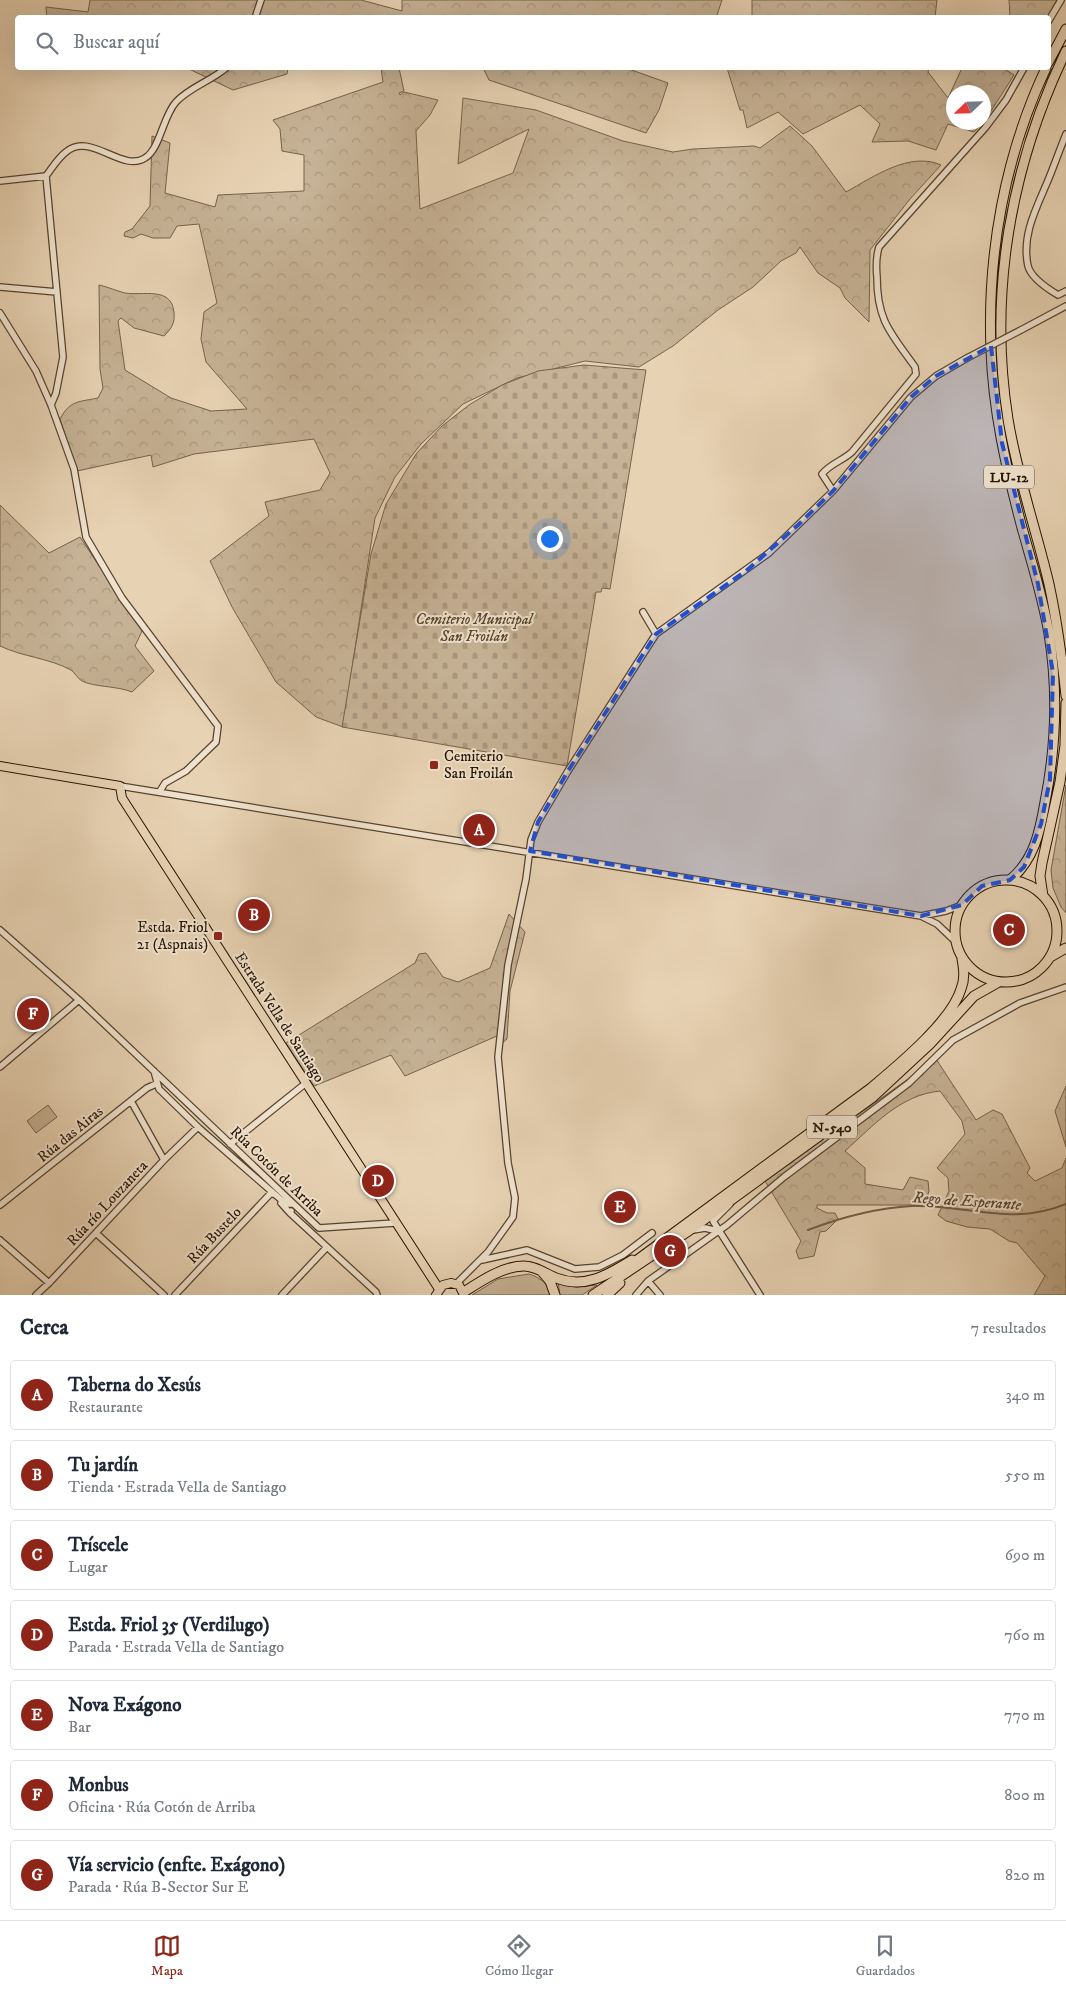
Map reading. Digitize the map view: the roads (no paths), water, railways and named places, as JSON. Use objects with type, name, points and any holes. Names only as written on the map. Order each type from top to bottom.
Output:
[{"type":"highway","points":[[1051,57],[1066,28]]},
{"type":"highway","name":"LU-12","points":[[1066,51],[1040,106],[1022,167],[1005,256],[1001,320],[1003,382],[1008,419],[1020,478],[1048,583],[1058,634],[1066,696]]},
{"type":"highway","name":"LU-12","points":[[1010,880],[1024,867],[1030,857],[1041,824],[1053,752],[1054,696],[1049,634],[1008,472],[997,418],[991,351],[991,309],[994,257],[1004,193],[1020,133],[1045,70]]},
{"type":"highway","points":[[1066,703],[1065,745],[1060,782],[1040,876],[1043,896],[1056,918],[1066,927]]},
{"type":"highway","points":[[1010,880],[1022,882],[1043,896]]},
{"type":"highway","name":"N-540","points":[[651,1253],[871,1088],[941,1021],[961,991],[964,975],[962,959],[955,941],[955,923],[962,905],[970,894],[982,886],[996,881],[1010,880]]},
{"type":"highway","points":[[1051,956],[1056,944],[1056,918]]},
{"type":"highway","name":"N-540","points":[[962,959],[972,970],[984,978],[997,982],[1013,983],[1028,978],[1042,969],[1051,956],[1066,948]]},
{"type":"highway","name":"N-540","points":[[651,1253],[687,1232],[892,1082],[974,996],[997,982]]},
{"type":"highway","points":[[464,1293],[496,1273],[524,1266],[570,1282],[586,1282],[603,1278],[651,1253]]},
{"type":"highway","points":[[600,1293],[614,1287],[651,1253]]},
{"type":"highway","points":[[540,1270],[550,1281],[555,1295]]},
{"type":"main road","points":[[0,766],[120,786]]},
{"type":"main road","name":"Estrada Vella de Santiago","points":[[120,786],[122,798],[438,1292],[446,1283],[456,1284]]},
{"type":"main road","points":[[456,1284],[464,1293]]},
{"type":"street","points":[[256,15],[261,0]]},
{"type":"street","points":[[1051,16],[1060,0]]},
{"type":"street","points":[[51,406],[56,393],[63,357],[46,176],[66,151],[77,147],[89,146],[114,157],[134,161],[145,159],[152,152],[165,118],[176,102],[188,91],[217,76],[224,70]]},
{"type":"street","points":[[833,491],[822,474],[828,466],[842,462],[852,452],[916,374],[915,367],[884,324],[877,300],[876,255],[878,247],[985,128],[1006,100],[1023,70]]},
{"type":"street","points":[[1066,134],[1049,179],[1034,210],[1028,240],[1028,268],[1045,288],[1058,295],[1066,291]]},
{"type":"street","points":[[0,181],[46,176]]},
{"type":"street","points":[[0,287],[57,292]]},
{"type":"street","points":[[456,1284],[482,1260],[513,1217],[515,1198],[508,1163],[498,1058],[508,965],[530,851],[538,822],[550,802],[656,634],[769,552],[833,491],[911,397],[936,376],[1066,306]]},
{"type":"street","points":[[0,313],[36,370],[51,406],[74,469],[86,537],[122,598],[218,726],[216,742],[186,771],[165,783],[160,791]]},
{"type":"street","points":[[643,612],[656,634]]},
{"type":"street","points":[[120,786],[530,851],[921,916],[937,924],[955,941]]},
{"type":"street","points":[[921,916],[946,911],[962,905]]},
{"type":"street","name":"Rúa Cotón de Arriba","points":[[0,930],[79,1000],[319,1228],[395,1223]]},
{"type":"street","points":[[636,1295],[648,1281],[718,1231],[784,1176],[909,1083],[954,1040],[1020,1003],[1066,987]]},
{"type":"street","points":[[0,1067],[79,1000]]},
{"type":"street","points":[[154,1071],[157,1084],[198,1127],[271,1192],[286,1204],[293,1204],[290,1213]]},
{"type":"street","points":[[157,1084],[165,1082]]},
{"type":"street","points":[[230,1144],[306,1083]]},
{"type":"street","name":"Rúa das Airas","points":[[0,1204],[131,1101],[157,1084]]},
{"type":"street","points":[[131,1101],[164,1160]]},
{"type":"street","points":[[198,1120],[206,1120],[205,1128],[198,1127],[198,1120]]},
{"type":"street","name":"Rúa río Louzaneta","points":[[36,1295],[97,1234],[164,1160],[198,1127]]},
{"type":"street","points":[[271,1192],[290,1213],[376,1294]]},
{"type":"street","name":"Rúa Bustelo","points":[[175,1295],[271,1192]]},
{"type":"street","points":[[736,1197],[713,1221],[760,1295]]},
{"type":"street","points":[[687,1232],[705,1228],[718,1231]]},
{"type":"street","points":[[482,1260],[527,1250],[575,1269],[599,1267],[623,1255],[652,1233]]},
{"type":"street","points":[[97,1234],[164,1295]]},
{"type":"street","points":[[0,1240],[49,1283]]},
{"type":"street","points":[[282,1295],[327,1247]]},
{"type":"street","points":[[648,1281],[660,1295]]},
{"type":"waterway","name":"Rego de Esperante","points":[[808,1230],[859,1214],[899,1207],[932,1206],[989,1213],[1027,1214],[1046,1211],[1066,1204]]},
{"type":"place","name":"Cemiterio San Froilán","points":[[434,765]]},
{"type":"place","name":"Taberna do Xesús","points":[[479,830]]},
{"type":"place","name":"Tu jardín","points":[[254,915]]},
{"type":"place","name":"Tríscele","points":[[1009,930]]},
{"type":"place","name":"Estda. Friol 21 (Aspnais)","points":[[218,936]]},
{"type":"place","name":"Monbus","points":[[33,1014]]},
{"type":"place","name":"Estda. Friol 35 (Verdilugo)","points":[[378,1181]]},
{"type":"place","name":"Nova Exágono","points":[[620,1207]]},
{"type":"place","name":"Vía servicio (enfte. Exágono)","points":[[670,1251]]},
{"type":"park label","name":"Cemiterio Municipal San Froilán","points":[[474,628]]}]
